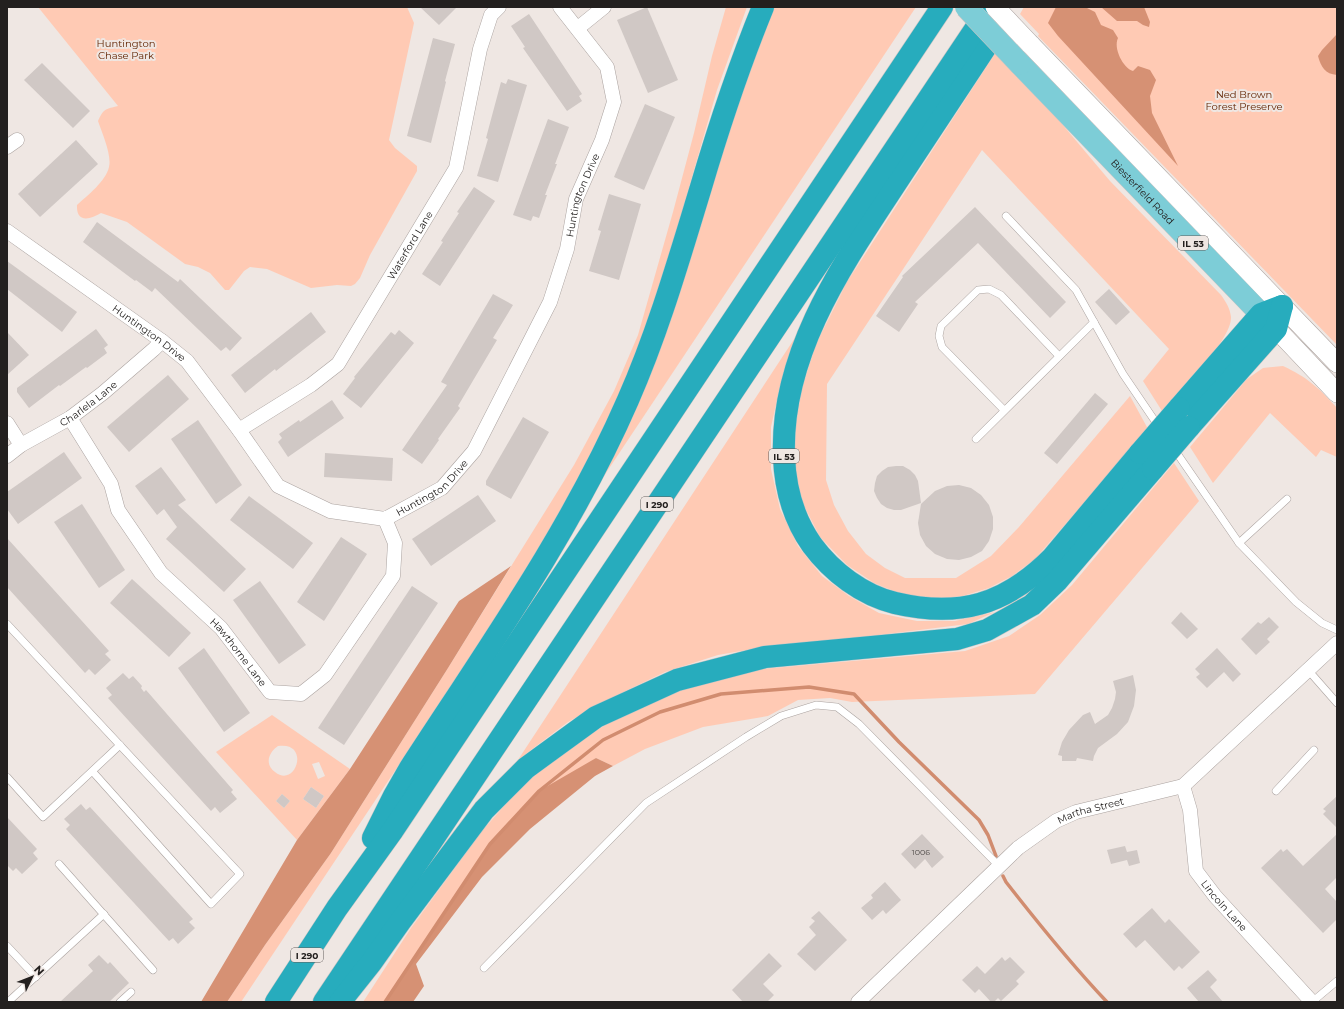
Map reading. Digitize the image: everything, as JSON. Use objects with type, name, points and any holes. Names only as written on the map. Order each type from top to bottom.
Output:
[{"type":"highway","points":[[337,908],[394,796],[410,768],[537,573],[595,471],[646,357],[674,274],[727,103],[762,7]]},
{"type":"highway","name":"I 290","points":[[276,1002],[337,908],[397,824],[942,7]]},
{"type":"highway","name":"I 290","points":[[324,1002],[990,7]]},
{"type":"highway","name":"IL 53","points":[[1006,7],[999,27],[843,267],[822,304],[800,360],[786,410],[783,434],[784,468],[790,503],[804,534],[822,558],[842,576],[864,591],[888,602],[918,608],[942,610],[968,606],[989,601],[1017,588],[1036,574],[1146,461],[1179,408],[1269,321],[1282,306]]},
{"type":"highway","points":[[340,1002],[371,963],[484,810],[526,768],[596,717],[677,680],[765,657],[957,639],[987,630],[1032,605],[1057,581],[1146,461],[1189,427],[1269,321]]},
{"type":"main road","name":"Biesterfield Road","points":[[966,7],[1337,393]]},
{"type":"main road","name":"Biesterfield Road","points":[[996,7],[1337,363]]},
{"type":"street","name":"Waterford Lane","points":[[239,430],[311,385],[338,364],[456,168],[480,49],[491,15],[499,7]]},
{"type":"street","name":"Huntington Drive","points":[[7,231],[162,341],[187,362],[239,430],[278,486],[330,511],[385,520],[442,488],[474,451],[550,302],[567,249],[576,199],[602,140],[614,102],[607,67],[578,28],[560,7]]},
{"type":"street","points":[[578,28],[604,7]]},
{"type":"street","name":"Charlela Lane","points":[[7,456],[21,445],[70,418],[103,393],[162,341]]},
{"type":"street","name":"Hawthorne Lane","points":[[70,418],[111,484],[118,510],[161,573],[221,628],[270,692],[301,694],[325,675],[393,576],[395,543],[385,520]]},
{"type":"street","points":[[7,423],[21,445]]},
{"type":"street","name":"Martha Street","points":[[858,1002],[1018,848],[1056,821],[1076,812],[1183,786],[1337,643]]},
{"type":"street","name":"Lincoln Lane","points":[[1183,786],[1190,810],[1196,871],[1215,896],[1312,1002]]},
{"type":"lane","points":[[1006,216],[1076,290],[1123,374],[1163,432]]},
{"type":"lane","points":[[1004,410],[942,347],[939,336],[941,326],[978,290],[989,289],[1001,295],[1059,356]]},
{"type":"lane","points":[[976,439],[1094,322]]},
{"type":"lane","points":[[1168,439],[1240,543],[1296,602],[1322,623],[1337,630]]},
{"type":"lane","points":[[1240,543],[1287,499]]},
{"type":"lane","points":[[7,624],[240,874],[211,904],[93,772]]},
{"type":"lane","points":[[1308,670],[1337,703]]},
{"type":"lane","points":[[484,968],[646,803],[746,737],[781,716],[816,705],[837,707],[859,724],[999,866]]},
{"type":"lane","points":[[7,777],[43,817],[120,746]]},
{"type":"lane","points":[[1276,791],[1314,750]]},
{"type":"lane","points":[[59,864],[153,970]]},
{"type":"lane","points":[[8,1002],[104,914]]},
{"type":"lane","points":[[7,946],[36,977]]},
{"type":"lane","points":[[1312,1002],[1337,981]]},
{"type":"lane","points":[[120,1002],[131,992]]},
{"type":"green space","name":"Huntington Chase Park","points":[[38,7],[407,7],[414,23],[389,140],[395,148],[417,166],[417,171],[370,255],[360,278],[355,284],[351,286],[337,285],[311,288],[267,269],[250,267],[244,271],[229,290],[225,290],[210,273],[198,267],[185,264],[127,222],[101,213],[89,218],[79,215],[77,205],[100,183],[109,167],[110,162],[108,150],[98,121],[106,110],[118,106]]},
{"type":"green space","points":[[726,7],[747,7],[717,90],[673,243],[641,344],[597,449],[506,604],[241,1002],[227,1002],[265,945],[331,853],[574,465],[614,391],[638,335],[673,212],[694,133],[712,56]]},
{"type":"green space","points":[[773,7],[916,7],[590,497]]},
{"type":"green space","name":"Ned Brown Forest Preserve","points":[[1024,7],[1337,7],[1337,345],[1038,36],[1039,34],[1020,14]]},
{"type":"green space","points":[[996,52],[1046,105],[1110,181],[1221,295],[1228,305],[1231,317],[1229,327],[1214,352],[1162,411],[1143,381],[1169,349],[982,150],[827,384],[826,480],[834,505],[848,531],[866,554],[885,568],[905,578],[956,578],[991,556],[1019,527],[1130,396],[1148,429],[1035,559],[1012,576],[989,588],[963,596],[933,599],[901,594],[874,583],[847,565],[820,537],[802,502],[794,468],[796,423],[802,388],[816,344],[847,282]]},
{"type":"green space","points":[[802,327],[781,382],[771,427],[771,469],[780,509],[798,546],[822,576],[849,596],[879,613],[917,621],[955,621],[995,612],[968,624],[770,646],[718,655],[665,672],[613,697],[568,722],[527,753],[512,769]]},
{"type":"green space","points":[[1283,366],[1299,374],[1312,384],[1337,408],[1337,457],[1321,450],[1316,457],[1270,413],[1213,483],[1190,447],[1247,379],[1263,368]]},
{"type":"green space","points":[[1174,463],[1199,501],[1035,694],[852,702],[830,698],[798,700],[768,716],[703,727],[645,749],[613,766],[596,758],[490,844],[384,1002],[363,1002],[411,928],[482,831],[526,781],[574,743],[632,710],[689,686],[762,669],[965,651],[1009,636],[1040,615],[1072,585]]},
{"type":"green space","points":[[272,715],[350,769],[297,840],[216,752]],"holes":[[[278,746],[288,746],[294,750],[297,757],[297,764],[294,770],[289,774],[283,776],[272,769],[269,758],[272,751]],[[319,762],[325,776],[318,779],[312,764]],[[311,787],[324,796],[316,808],[303,799]],[[282,794],[290,801],[284,808],[276,801]]]},
{"type":"shaded area","points":[[1056,7],[1085,7],[1095,12],[1101,25],[1113,30],[1118,38],[1118,52],[1126,66],[1133,71],[1138,66],[1150,70],[1156,80],[1150,96],[1152,113],[1178,166],[1058,36],[1048,23]]},
{"type":"shaded area","points":[[1101,7],[1144,7],[1150,22],[1149,27],[1137,21],[1117,21]]},
{"type":"shaded area","points":[[1337,34],[1337,75],[1329,73],[1324,69],[1318,56]]},
{"type":"shaded area","points":[[511,566],[331,853],[265,945],[227,1002],[201,1002],[297,840],[350,769],[459,601]]},
{"type":"shaded area","points":[[596,758],[613,766],[595,776],[530,829],[482,877],[416,964],[424,986],[413,1002],[384,1002],[490,844],[539,791]]},
{"type":"building","points":[[420,7],[457,7],[439,25]]},
{"type":"building","points":[[647,7],[678,80],[648,93],[617,20]]},
{"type":"building","points":[[529,14],[582,94],[579,96],[582,101],[567,111],[523,48],[525,47],[511,26]]},
{"type":"building","points":[[433,38],[455,44],[431,143],[407,136]]},
{"type":"building","points":[[42,63],[90,111],[73,128],[24,80]]},
{"type":"building","points":[[508,79],[527,85],[498,182],[477,176],[488,139],[486,138],[501,82],[506,84]]},
{"type":"building","points":[[645,104],[675,117],[644,190],[614,177]]},
{"type":"building","points":[[548,119],[569,127],[555,164],[557,164],[545,195],[547,195],[539,218],[533,216],[531,221],[513,215]]},
{"type":"building","points":[[76,140],[98,164],[40,217],[18,194]]},
{"type":"building","points":[[474,187],[495,201],[440,286],[422,274],[443,242],[441,241],[459,213],[457,212]]},
{"type":"building","points":[[609,194],[641,204],[619,280],[589,271],[601,231],[598,230]]},
{"type":"building","points":[[975,207],[1066,302],[1050,318],[978,243],[915,302],[918,304],[899,332],[876,316],[903,277],[902,276]]},
{"type":"building","points":[[97,222],[178,282],[180,279],[242,338],[230,351],[226,347],[221,351],[155,288],[152,292],[83,242]]},
{"type":"building","points":[[7,261],[77,312],[62,332],[7,289]]},
{"type":"building","points":[[1109,289],[1130,312],[1116,325],[1095,302]]},
{"type":"building","points":[[493,294],[513,305],[493,338],[497,340],[458,406],[460,408],[422,464],[402,450],[447,385],[441,382]]},
{"type":"building","points":[[311,312],[326,332],[245,393],[231,375]]},
{"type":"building","points":[[96,329],[108,345],[104,348],[107,353],[60,386],[59,385],[29,408],[17,392],[17,388]]},
{"type":"building","points":[[399,330],[414,343],[361,408],[343,394],[355,378],[354,377],[391,332],[395,335]]},
{"type":"building","points":[[7,332],[29,355],[7,375]]},
{"type":"building","points":[[168,375],[189,399],[129,452],[107,427]]},
{"type":"building","points":[[1095,393],[1108,404],[1057,464],[1044,453]]},
{"type":"building","points":[[332,400],[344,418],[288,457],[278,442],[282,438],[279,434],[299,420],[300,422]]},
{"type":"building","points":[[523,417],[549,432],[511,499],[486,485],[486,481]]},
{"type":"building","points":[[198,420],[242,485],[216,504],[171,439]]},
{"type":"building","points":[[64,452],[82,478],[18,524],[7,509],[7,492]]},
{"type":"building","points":[[325,453],[393,458],[392,481],[324,477]]},
{"type":"building","points":[[903,466],[915,475],[918,481],[921,503],[901,510],[887,508],[881,504],[874,491],[877,476],[888,467]]},
{"type":"building","points":[[161,467],[186,500],[178,505],[246,569],[224,592],[166,539],[177,527],[164,509],[157,515],[135,486]]},
{"type":"building","points":[[959,485],[971,488],[981,495],[989,505],[993,517],[993,529],[989,541],[982,551],[971,557],[959,560],[947,559],[935,554],[926,546],[920,535],[918,523],[921,504],[935,491],[947,486]]},
{"type":"building","points":[[478,495],[496,521],[431,566],[412,539]]},
{"type":"building","points":[[249,496],[313,543],[293,569],[230,520]]},
{"type":"building","points":[[82,504],[125,570],[99,588],[54,522]]},
{"type":"building","points":[[341,537],[367,554],[324,621],[297,602]]},
{"type":"building","points":[[7,538],[109,651],[105,654],[111,660],[95,675],[89,669],[85,673],[7,587]]},
{"type":"building","points":[[132,579],[191,633],[169,657],[110,603]]},
{"type":"building","points":[[260,581],[306,645],[279,664],[233,600]]},
{"type":"building","points":[[412,586],[438,603],[344,745],[318,728]]},
{"type":"building","points":[[1181,612],[1198,629],[1187,639],[1171,623]]},
{"type":"building","points":[[1269,617],[1279,627],[1267,639],[1270,642],[1256,655],[1241,639],[1258,622],[1261,624]]},
{"type":"building","points":[[204,648],[250,713],[224,732],[178,668]]},
{"type":"building","points":[[1217,648],[1241,674],[1233,682],[1224,672],[1207,688],[1196,677],[1200,674],[1195,669]]},
{"type":"building","points":[[123,673],[129,679],[133,676],[142,686],[141,688],[144,692],[146,690],[233,790],[231,792],[237,799],[220,813],[215,807],[211,811],[108,698],[112,695],[106,688]]},
{"type":"building","points":[[1133,675],[1136,690],[1134,706],[1128,722],[1117,734],[1098,748],[1093,761],[1077,758],[1076,761],[1062,761],[1062,756],[1058,755],[1062,742],[1069,730],[1083,715],[1090,712],[1095,724],[1108,715],[1115,699],[1116,692],[1113,681]]},
{"type":"building","points":[[311,787],[324,796],[316,808],[303,799]]},
{"type":"building","points":[[282,794],[290,801],[284,808],[276,801]]},
{"type":"building","points":[[1337,796],[1337,828],[1323,814],[1326,811],[1323,809]]},
{"type":"building","points":[[81,804],[86,810],[90,807],[193,919],[189,922],[195,928],[178,944],[173,938],[169,941],[66,829],[70,825],[64,819]]},
{"type":"building","points":[[7,817],[37,849],[33,853],[38,859],[22,874],[16,868],[13,871],[7,865]]},
{"type":"building","points":[[922,834],[944,857],[932,868],[925,859],[915,869],[901,854]]},
{"type":"building","points":[[1337,834],[1337,877],[1325,889],[1337,902],[1337,919],[1323,933],[1261,868],[1281,849],[1283,852],[1287,849],[1303,866]]},
{"type":"building","points":[[1125,846],[1127,852],[1137,850],[1140,863],[1129,866],[1127,860],[1111,864],[1107,850]]},
{"type":"building","points":[[885,882],[901,900],[886,914],[883,910],[872,920],[861,908],[873,898],[871,895]]},
{"type":"building","points":[[1152,908],[1165,923],[1169,919],[1200,952],[1182,969],[1179,966],[1174,971],[1145,940],[1136,948],[1123,934]]},
{"type":"building","points":[[819,911],[847,940],[815,971],[797,954],[816,935],[809,927],[815,921],[811,918]]},
{"type":"building","points":[[769,953],[782,966],[763,984],[774,995],[767,1002],[743,1002],[732,990]]},
{"type":"building","points":[[99,955],[108,964],[110,962],[129,983],[109,1002],[60,1002],[93,971],[88,965]]},
{"type":"building","points":[[1002,957],[1005,961],[1010,957],[1025,972],[1016,981],[1019,984],[1001,1001],[998,998],[994,1002],[991,1002],[979,989],[975,993],[962,980],[977,966],[985,974]]},
{"type":"building","points":[[1208,970],[1217,980],[1210,987],[1223,1002],[1199,1002],[1187,988]]},
{"type":"waterway","points":[[385,1002],[490,844],[539,791],[603,740],[660,712],[721,694],[809,687],[854,694],[899,742],[979,820],[988,835],[996,856]]},
{"type":"waterway","points":[[1003,876],[1030,913],[1107,1002]]}]
